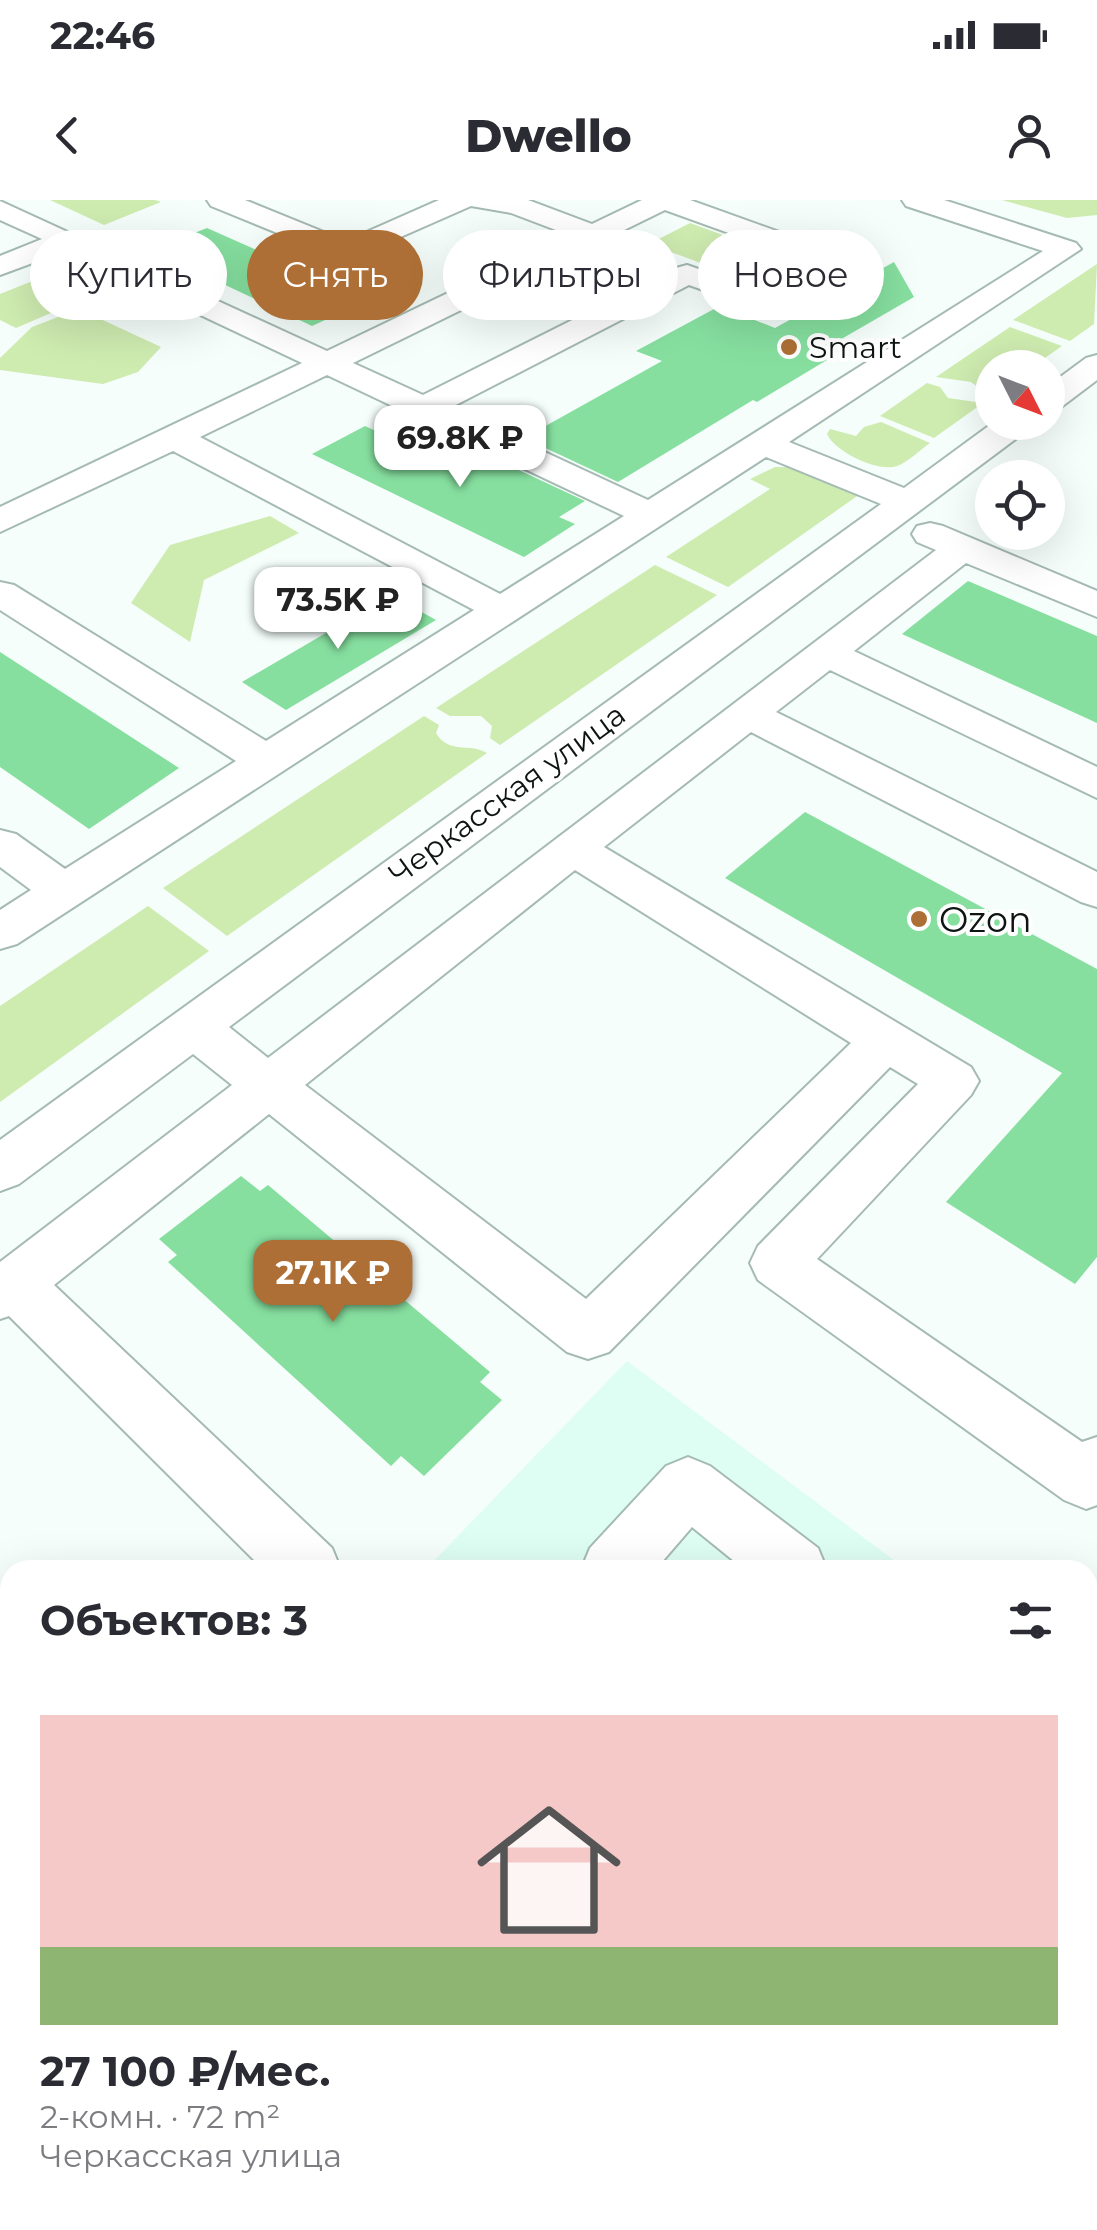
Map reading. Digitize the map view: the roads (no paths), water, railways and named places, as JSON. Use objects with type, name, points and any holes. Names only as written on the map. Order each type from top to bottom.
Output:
[{"type":"street","points":[[221,200],[346,252],[462,200]]},
{"type":"street","points":[[478,200],[516,205],[583,230]]},
{"type":"street","points":[[602,230],[664,200],[814,254],[740,294],[687,274],[678,279]]},
{"type":"street","points":[[0,932],[1066,249],[916,200]]},
{"type":"street","points":[[9,221],[36,230]]},
{"type":"street","points":[[0,266],[30,254]]},
{"type":"street","points":[[0,521],[443,307]]},
{"type":"street","points":[[227,316],[650,515]]},
{"type":"street","points":[[424,408],[597,320]]},
{"type":"street","points":[[1065,388],[1097,365]]},
{"type":"street","points":[[173,437],[502,610]]},
{"type":"street","name":"Черкасская улица","points":[[0,1170],[992,440]]},
{"type":"street","points":[[763,443],[897,509],[962,548],[1097,605]]},
{"type":"street","points":[[0,480],[38,503]]},
{"type":"street","points":[[299,1560],[7,1290],[962,548]]},
{"type":"street","points":[[0,593],[266,761]]},
{"type":"street","points":[[827,653],[1097,784]]},
{"type":"street","points":[[689,660],[757,708],[1097,891]]},
{"type":"street","points":[[0,844],[64,891]]},
{"type":"street","points":[[573,848],[954,1081],[778,1263]]},
{"type":"street","points":[[192,1026],[588,1334],[886,1040]]},
{"type":"street","points":[[709,1214],[1086,1480],[1097,1465]]},
{"type":"street","points":[[621,1560],[688,1486],[782,1560]]},
{"type":"place","name":"Smart","points":[[789,347]]},
{"type":"place","name":"Ozon","points":[[919,919]]}]
